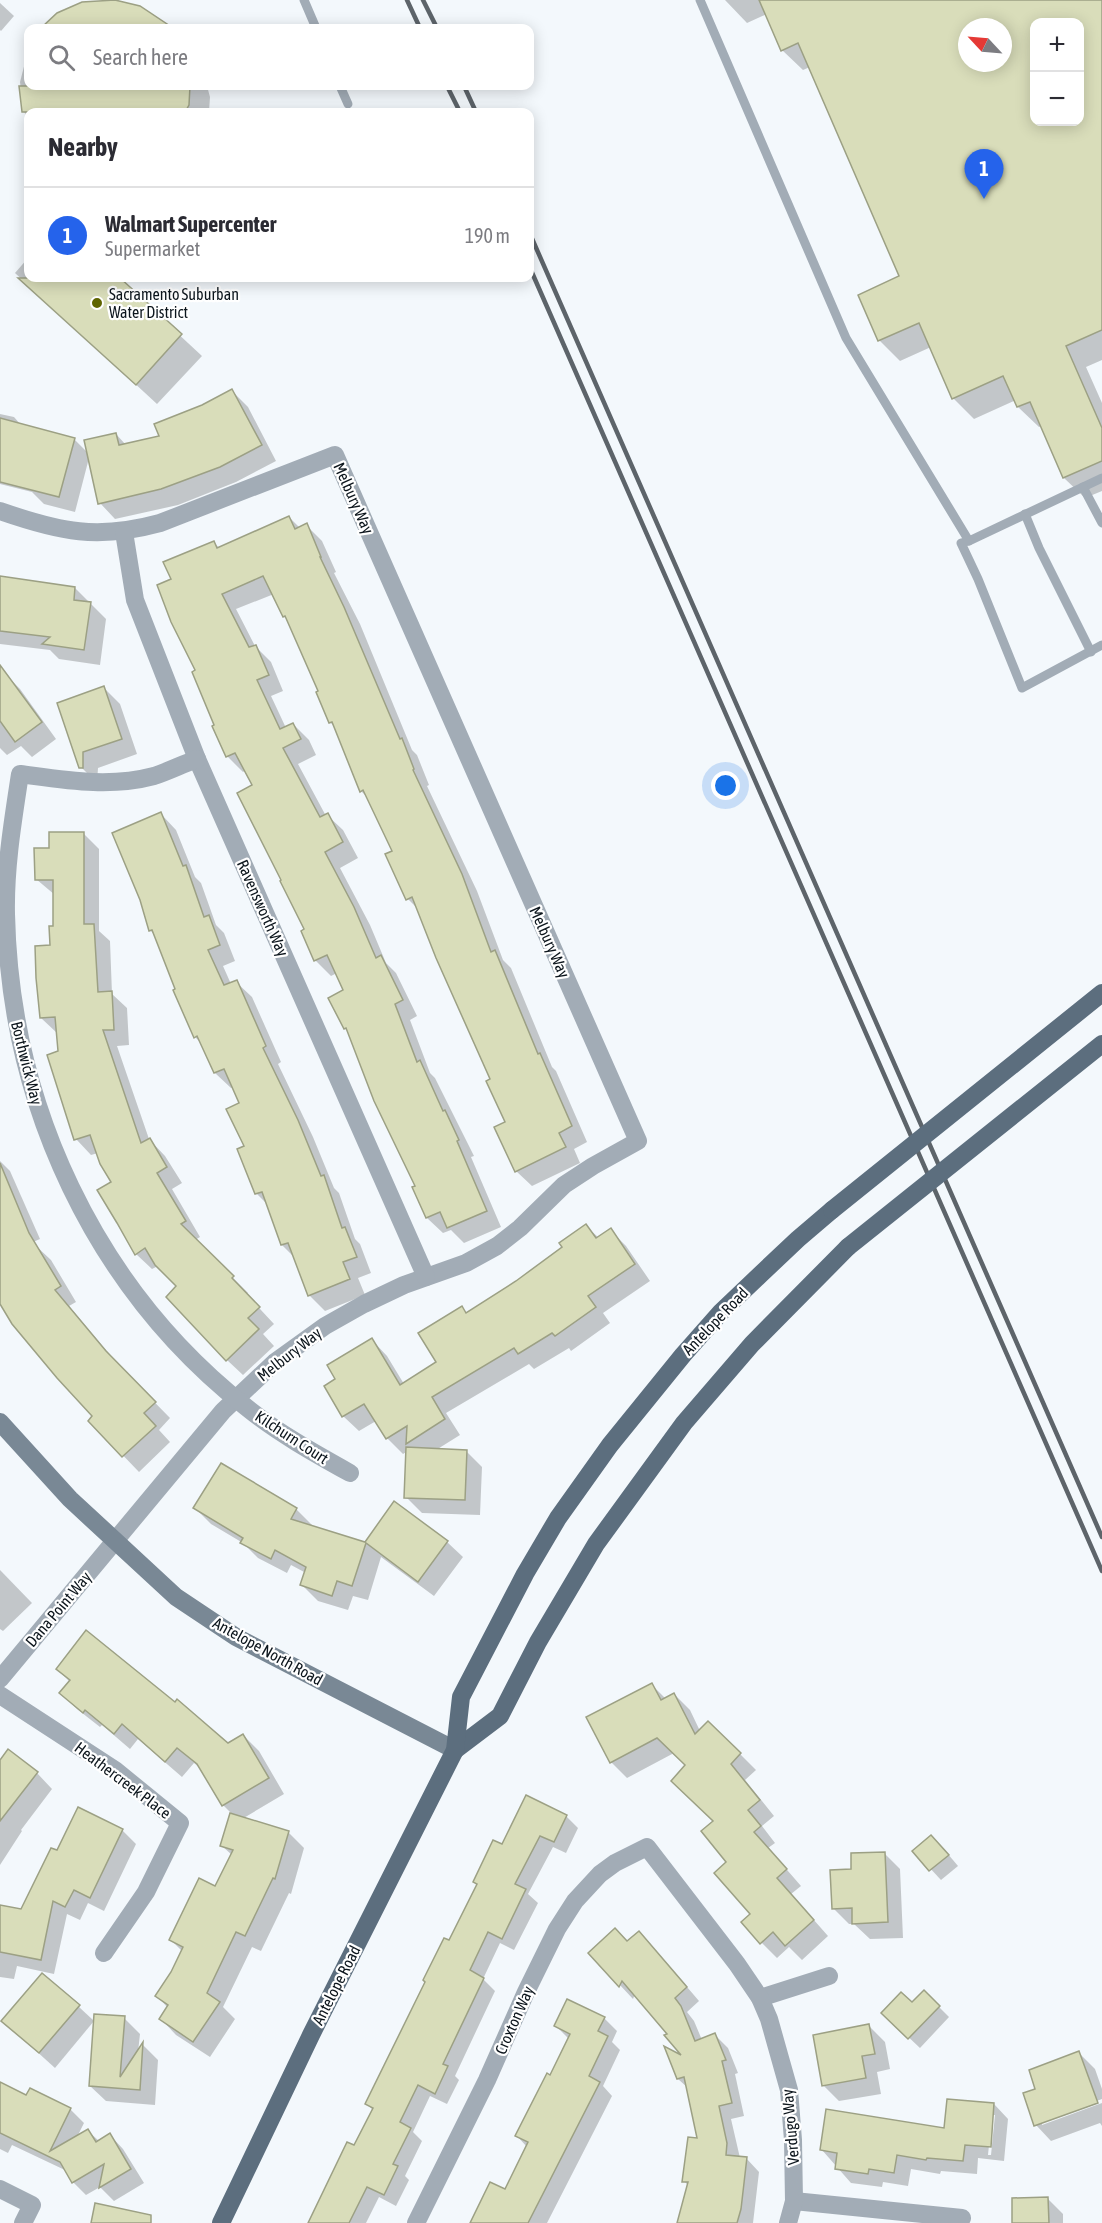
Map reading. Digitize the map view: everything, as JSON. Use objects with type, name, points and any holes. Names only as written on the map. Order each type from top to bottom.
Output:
[{"type":"main road","name":"Antelope Road","points":[[221,2223],[311,2035],[455,1750],[461,1697],[525,1574],[564,1509],[610,1445],[683,1354],[729,1305],[832,1210],[1102,993]]},
{"type":"main road","name":"Antelope Road","points":[[455,1750],[500,1716],[558,1606],[596,1544],[684,1423],[752,1344],[848,1247],[1102,1044]]},
{"type":"main road","name":"Antelope North Road","points":[[0,1422],[70,1499],[176,1598],[236,1637],[455,1750]]},
{"type":"street","name":"Melbury Way","points":[[0,511],[62,530],[90,533],[124,532],[160,523],[335,454],[638,1141],[564,1185],[520,1228],[497,1246],[466,1263],[426,1277],[364,1304],[325,1326],[275,1362],[236,1398],[116,1540]]},
{"type":"street","name":"Ravensworth Way","points":[[124,532],[135,600],[197,759],[426,1277]]},
{"type":"street","name":"Borthwick Way","points":[[197,759],[154,775],[120,782],[84,783],[20,774],[10,846],[6,912],[9,967],[18,1032],[30,1085],[48,1137],[75,1198],[126,1282],[167,1333],[198,1365],[236,1398]]},
{"type":"street","name":"Kilchurn Court","points":[[236,1398],[301,1446],[350,1473]]},
{"type":"street","name":"Dana Point Way","points":[[0,1679],[116,1540]]},
{"type":"street","name":"Heathercreek Place","points":[[0,1695],[115,1770],[180,1823],[146,1892],[104,1953]]},
{"type":"street","name":"Verdugo Way","points":[[647,1847],[737,1964],[760,1998],[769,2019],[789,2090],[794,2201],[788,2223]]},
{"type":"street","name":"Croxton Way","points":[[416,2223],[487,2080],[557,1929],[575,1900],[600,1874],[615,1863],[647,1847]]},
{"type":"street","points":[[760,1998],[829,1976]]},
{"type":"street","points":[[0,2189],[32,2205],[23,2223]]},
{"type":"street","points":[[794,2201],[962,2218]]},
{"type":"lane","points":[[304,0],[314,24]]},
{"type":"lane","points":[[700,0],[846,338],[969,541]]},
{"type":"lane","points":[[342,90],[348,104]]},
{"type":"lane","points":[[1102,478],[961,543],[1022,688],[1102,645]]},
{"type":"lane","points":[[1083,487],[1102,523]]},
{"type":"lane","points":[[1025,514],[1039,548],[1091,651]]},
{"type":"building","points":[[115,0],[140,6],[167,24],[45,24],[57,13],[82,2]]},
{"type":"building","points":[[759,0],[1102,0],[1102,330],[1066,346],[1102,428],[1102,461],[1063,478],[1030,402],[1017,407],[1003,376],[952,399],[919,323],[878,341],[858,295],[899,276],[798,43],[781,51]]},
{"type":"building","points":[[19,86],[24,86],[24,90],[190,90],[187,108],[24,108],[22,112]]},
{"type":"building","name":"Sacramento Suburban Water District","points":[[18,278],[24,278],[24,282],[124,282],[182,334],[136,385]]},
{"type":"building","points":[[232,389],[262,445],[220,467],[161,489],[98,504],[84,440],[116,433],[119,445],[159,436],[154,424],[202,405]]},
{"type":"building","points":[[0,418],[75,438],[59,497],[0,482]]},
{"type":"building","points":[[289,516],[295,529],[307,523],[400,739],[402,738],[413,770],[462,874],[491,952],[495,950],[538,1054],[540,1053],[572,1126],[559,1133],[566,1147],[515,1172],[494,1127],[505,1122],[486,1081],[490,1079],[436,958],[412,897],[406,900],[385,854],[392,851],[363,790],[360,792],[285,616],[283,617],[263,576],[222,594],[249,647],[256,645],[269,675],[257,680],[280,729],[293,723],[301,739],[283,748],[320,817],[328,813],[343,842],[325,852],[354,907],[376,958],[381,955],[403,1000],[395,1004],[417,1062],[420,1060],[443,1111],[445,1110],[487,1211],[447,1228],[440,1212],[426,1218],[412,1187],[415,1186],[374,1101],[346,1028],[344,1029],[328,998],[343,990],[327,955],[314,961],[301,931],[304,929],[237,793],[252,785],[235,753],[226,757],[192,672],[195,670],[171,622],[157,585],[171,579],[163,562],[214,541],[217,548]]},
{"type":"building","points":[[0,576],[75,587],[74,600],[91,602],[84,650],[42,644],[50,637],[0,631]]},
{"type":"building","points":[[0,665],[42,722],[15,742],[0,721]]},
{"type":"building","points":[[104,686],[122,739],[83,752],[83,768],[79,768],[57,703]]},
{"type":"building","points":[[161,812],[183,866],[186,865],[204,917],[209,915],[220,945],[208,950],[224,985],[237,980],[266,1046],[263,1048],[298,1120],[321,1176],[324,1175],[342,1228],[345,1227],[357,1257],[343,1262],[350,1279],[308,1296],[288,1243],[281,1245],[262,1192],[255,1194],[237,1149],[244,1146],[226,1109],[239,1103],[224,1069],[214,1073],[197,1036],[194,1038],[173,990],[175,989],[152,930],[149,931],[140,900],[112,833]]},
{"type":"building","points":[[49,832],[84,832],[84,924],[94,924],[98,992],[112,991],[114,1030],[103,1030],[141,1143],[150,1138],[167,1167],[157,1173],[186,1221],[181,1224],[234,1276],[232,1278],[260,1307],[248,1318],[259,1329],[226,1361],[166,1297],[176,1286],[155,1265],[145,1248],[135,1255],[97,1190],[111,1182],[100,1164],[90,1135],[74,1140],[47,1055],[58,1051],[55,1017],[40,1018],[36,978],[35,946],[50,945],[49,926],[53,926],[53,880],[35,880],[34,848],[49,848]]},
{"type":"building","points":[[0,1163],[29,1233],[61,1286],[55,1290],[106,1351],[156,1402],[144,1413],[156,1426],[122,1457],[88,1421],[92,1416],[12,1324],[0,1304]]},
{"type":"building","points":[[586,1224],[596,1238],[611,1228],[635,1264],[588,1296],[596,1307],[555,1336],[552,1333],[518,1354],[514,1348],[432,1397],[445,1419],[406,1444],[407,1426],[386,1439],[364,1404],[342,1417],[324,1386],[335,1379],[327,1365],[372,1338],[400,1385],[436,1362],[418,1333],[462,1306],[466,1313],[516,1281],[562,1247],[559,1243]]},
{"type":"building","points":[[406,1447],[467,1450],[465,1500],[404,1498]]},
{"type":"building","points":[[221,1463],[297,1508],[291,1519],[365,1542],[394,1501],[448,1541],[418,1582],[366,1543],[352,1586],[337,1581],[332,1596],[300,1585],[306,1567],[275,1550],[271,1559],[240,1543],[243,1538],[193,1508]]},
{"type":"building","points":[[86,1630],[175,1702],[177,1699],[228,1743],[243,1734],[269,1778],[222,1806],[197,1764],[177,1748],[165,1762],[122,1724],[114,1734],[85,1710],[83,1713],[59,1693],[70,1680],[56,1669]]},
{"type":"building","points":[[652,1683],[661,1700],[674,1693],[695,1734],[708,1721],[741,1753],[731,1764],[760,1800],[748,1810],[761,1826],[754,1832],[787,1869],[777,1878],[814,1920],[785,1946],[773,1932],[760,1944],[741,1922],[750,1914],[714,1873],[726,1862],[701,1831],[713,1821],[671,1781],[685,1765],[657,1738],[610,1763],[586,1717]]},
{"type":"building","points":[[8,1749],[38,1772],[0,1821],[0,1760]]},
{"type":"building","points":[[526,1795],[567,1815],[554,1842],[540,1836],[515,1884],[526,1889],[502,1939],[488,1932],[470,1970],[484,1978],[443,2064],[448,2066],[435,2094],[418,2085],[400,2122],[411,2128],[393,2164],[398,2166],[384,2195],[367,2187],[349,2223],[308,2223],[347,2142],[354,2145],[373,2108],[365,2104],[444,1938],[449,1940],[477,1884],[473,1882],[493,1840],[502,1844]]},
{"type":"building","points":[[78,1807],[123,1829],[90,1898],[74,1890],[65,1907],[53,1901],[41,1960],[0,1952],[0,1905],[21,1909],[51,1848],[57,1850]]},
{"type":"building","points":[[230,1813],[289,1831],[275,1879],[273,1878],[245,1936],[236,1932],[207,1993],[220,2002],[193,2042],[159,2019],[168,2005],[155,1996],[171,1972],[183,1947],[169,1940],[199,1878],[215,1886],[233,1850],[220,1846]]},
{"type":"building","points":[[931,1835],[949,1855],[929,1871],[912,1851]]},
{"type":"building","points":[[885,1852],[888,1922],[852,1924],[852,1908],[832,1909],[830,1870],[851,1869],[851,1853]]},
{"type":"building","points":[[615,1928],[627,1941],[639,1931],[687,1987],[675,1998],[681,2006],[695,2041],[715,2033],[726,2060],[722,2061],[732,2103],[719,2106],[727,2143],[726,2155],[747,2157],[741,2209],[737,2223],[677,2223],[688,2182],[682,2182],[688,2137],[697,2138],[684,2077],[677,2079],[664,2046],[681,2055],[664,2035],[667,2034],[622,1981],[619,1987],[588,1953]]},
{"type":"building","points":[[42,1973],[80,2005],[39,2053],[1,2021]]},
{"type":"building","points":[[924,1990],[940,2006],[908,2039],[881,2013],[901,1992],[912,2002]]},
{"type":"building","points":[[567,1999],[605,2017],[598,2031],[608,2036],[589,2076],[600,2082],[528,2223],[470,2223],[490,2182],[505,2189],[528,2142],[515,2136],[547,2073],[550,2075],[570,2034],[554,2026]]},
{"type":"building","points":[[94,2014],[125,2016],[120,2077],[143,2042],[140,2090],[89,2086]]},
{"type":"building","points":[[869,2024],[875,2054],[862,2056],[866,2078],[822,2086],[813,2035]]},
{"type":"building","points":[[1079,2051],[1098,2103],[1034,2126],[1023,2093],[1035,2089],[1029,2070]]},
{"type":"building","points":[[0,2082],[26,2095],[30,2088],[71,2108],[50,2151],[88,2129],[96,2142],[110,2133],[131,2169],[99,2188],[104,2164],[72,2183],[60,2162],[0,2133]]},
{"type":"building","points":[[947,2099],[994,2103],[991,2147],[965,2145],[963,2161],[927,2158],[926,2160],[897,2155],[894,2173],[869,2169],[868,2174],[835,2169],[837,2153],[820,2150],[826,2109],[944,2128]]},
{"type":"building","points":[[1048,2197],[1049,2223],[1012,2223],[1012,2198]]},
{"type":"building","points":[[95,2203],[151,2215],[151,2223],[91,2223]]},
{"type":"railway","points":[[407,0],[418,24]]},
{"type":"railway","points":[[423,0],[435,24]]},
{"type":"railway","points":[[449,90],[458,108]]},
{"type":"railway","points":[[466,90],[474,108]]},
{"type":"railway","points":[[534,243],[1102,1537]]},
{"type":"railway","points":[[534,277],[1102,1571]]},
{"type":"place","name":"Walmart Supercenter","points":[[984,199]]},
{"type":"place","name":"Sacramento Suburban Water District","points":[[97,303]]}]
